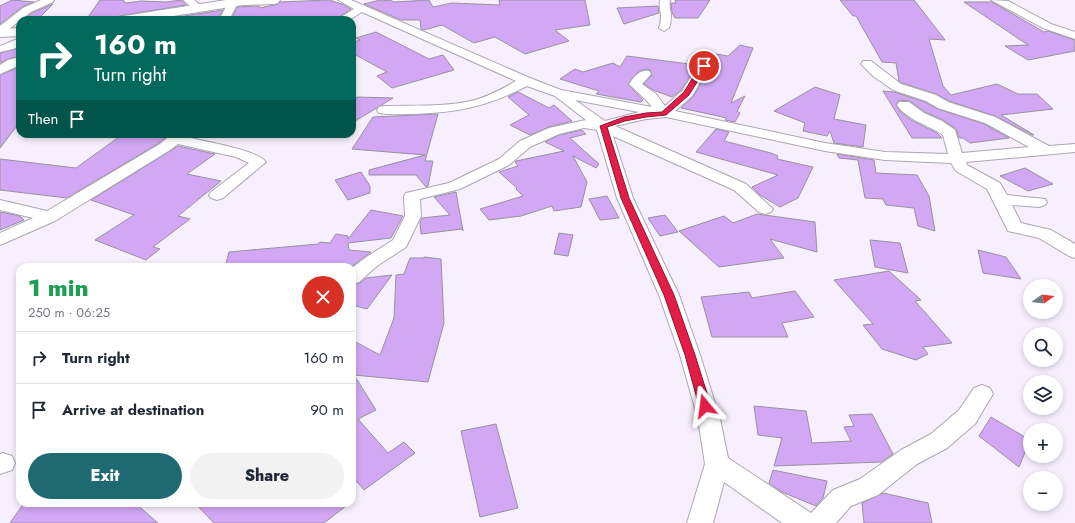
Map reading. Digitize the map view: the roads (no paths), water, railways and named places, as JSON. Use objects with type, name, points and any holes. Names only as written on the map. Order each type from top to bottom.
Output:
[{"type":"street","points":[[20,16],[27,10],[49,0]]},
{"type":"street","points":[[188,0],[199,8]]},
{"type":"street","points":[[149,16],[240,1],[274,0]]},
{"type":"street","points":[[343,0],[526,81],[558,93],[712,122],[825,147],[908,158],[957,158],[1075,148]]},
{"type":"street","points":[[664,28],[668,20],[664,3],[665,0]]},
{"type":"street","points":[[996,0],[1047,26],[1075,36]]},
{"type":"street","points":[[227,16],[240,1]]},
{"type":"street","points":[[348,16],[361,9]]},
{"type":"street","points":[[1,31],[16,19]]},
{"type":"street","points":[[1,31],[16,28]]},
{"type":"street","points":[[1,31],[16,32]]},
{"type":"street","points":[[0,49],[9,48],[16,44]]},
{"type":"street","points":[[0,70],[16,62]]},
{"type":"street","points":[[867,64],[897,87],[931,98],[943,105],[990,120],[1027,141],[1047,150]]},
{"type":"street","points":[[356,275],[371,262],[400,243],[412,216],[412,196],[454,186],[504,162],[526,144],[554,131],[584,124],[603,126],[638,116],[664,114],[687,93],[704,66]]},
{"type":"street","points":[[645,74],[635,84],[651,97],[664,114]]},
{"type":"street","points":[[384,110],[454,108],[474,104],[488,100],[526,81]]},
{"type":"street","points":[[558,93],[603,126],[740,187],[765,209]]},
{"type":"street","points":[[904,105],[919,116],[950,133],[953,148],[961,168],[994,186],[1014,227],[1045,234],[1075,252]]},
{"type":"street","points":[[603,126],[625,198],[669,295],[690,355],[709,418],[717,464],[700,523]]},
{"type":"street","points":[[0,240],[49,217],[165,147],[176,138]]},
{"type":"street","points":[[185,138],[241,154],[259,162],[217,195]]},
{"type":"street","points":[[1001,200],[1039,202]]},
{"type":"street","points":[[0,205],[49,217]]},
{"type":"street","points":[[819,523],[842,498],[869,487],[909,457],[939,441],[967,417],[982,394]]},
{"type":"street","points":[[717,464],[802,523]]}]
